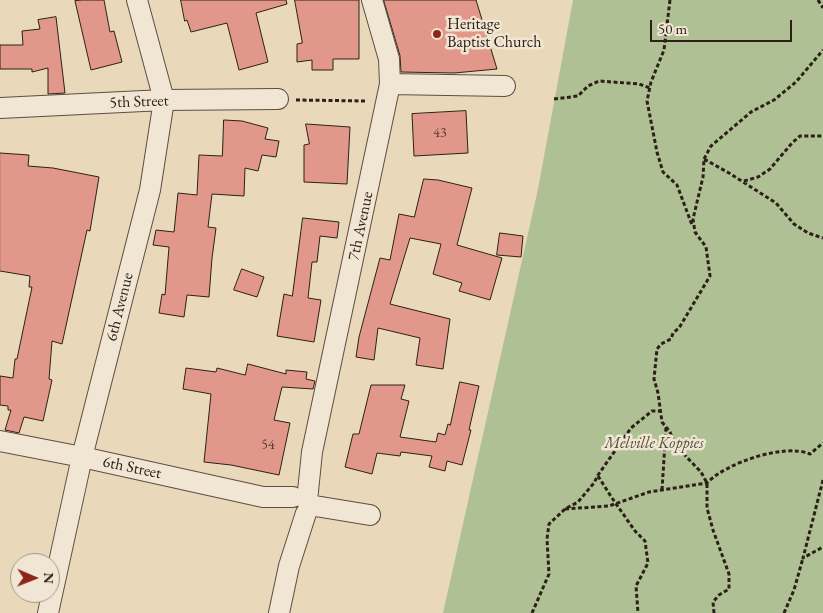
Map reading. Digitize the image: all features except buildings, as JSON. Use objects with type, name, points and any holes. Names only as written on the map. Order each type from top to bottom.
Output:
[{"type":"street","name":"6th Avenue","points":[[48,613],[82,457],[150,190],[164,100],[137,0]]},
{"type":"street","name":"7th Avenue","points":[[279,613],[299,505],[389,93],[389,59],[372,0]]},
{"type":"street","points":[[389,93],[505,86]]},
{"type":"street","name":"5th Street","points":[[0,108],[164,100],[278,99]]},
{"type":"street","name":"6th Street","points":[[0,441],[82,457],[299,505],[370,515]]},
{"type":"path","points":[[670,0],[664,50],[647,101],[663,172],[677,185],[695,232],[706,247],[710,276],[680,328],[671,338],[657,348],[654,379],[662,422],[675,445],[700,472],[707,483],[708,508],[713,530],[729,574],[729,589],[719,595],[713,602],[714,613]]},
{"type":"path","points":[[818,0],[823,8]]},
{"type":"path","points":[[695,232],[693,220],[704,177],[704,159],[711,146],[751,112],[774,100],[796,82],[823,50]]},
{"type":"path","points":[[554,99],[578,96],[588,86],[599,81],[639,84],[650,88]]},
{"type":"path","points":[[278,99],[389,93]]},
{"type":"path","points":[[743,181],[758,177],[770,169],[800,136],[823,136]]},
{"type":"path","points":[[704,159],[743,181],[776,203],[794,224],[808,233],[823,238]]},
{"type":"path","points":[[532,613],[549,574],[547,539],[549,524],[565,509],[578,502],[594,483],[631,428],[652,411],[661,411]]},
{"type":"path","points":[[662,490],[666,427]]},
{"type":"path","points":[[565,509],[609,506],[649,492],[707,483],[714,476],[735,465],[784,451],[803,451],[810,454],[823,443]]},
{"type":"path","points":[[598,475],[635,531],[645,541],[648,563],[636,586],[638,613]]},
{"type":"path","points":[[784,613],[794,590],[804,558],[823,480]]},
{"type":"path","points":[[804,558],[823,548]]},
{"type":"green space","name":"Melville Koppies","points":[[573,0],[823,0],[823,613],[443,613],[538,189]]},
{"type":"place","name":"Heritage Baptist Church","points":[[437,34]]}]
